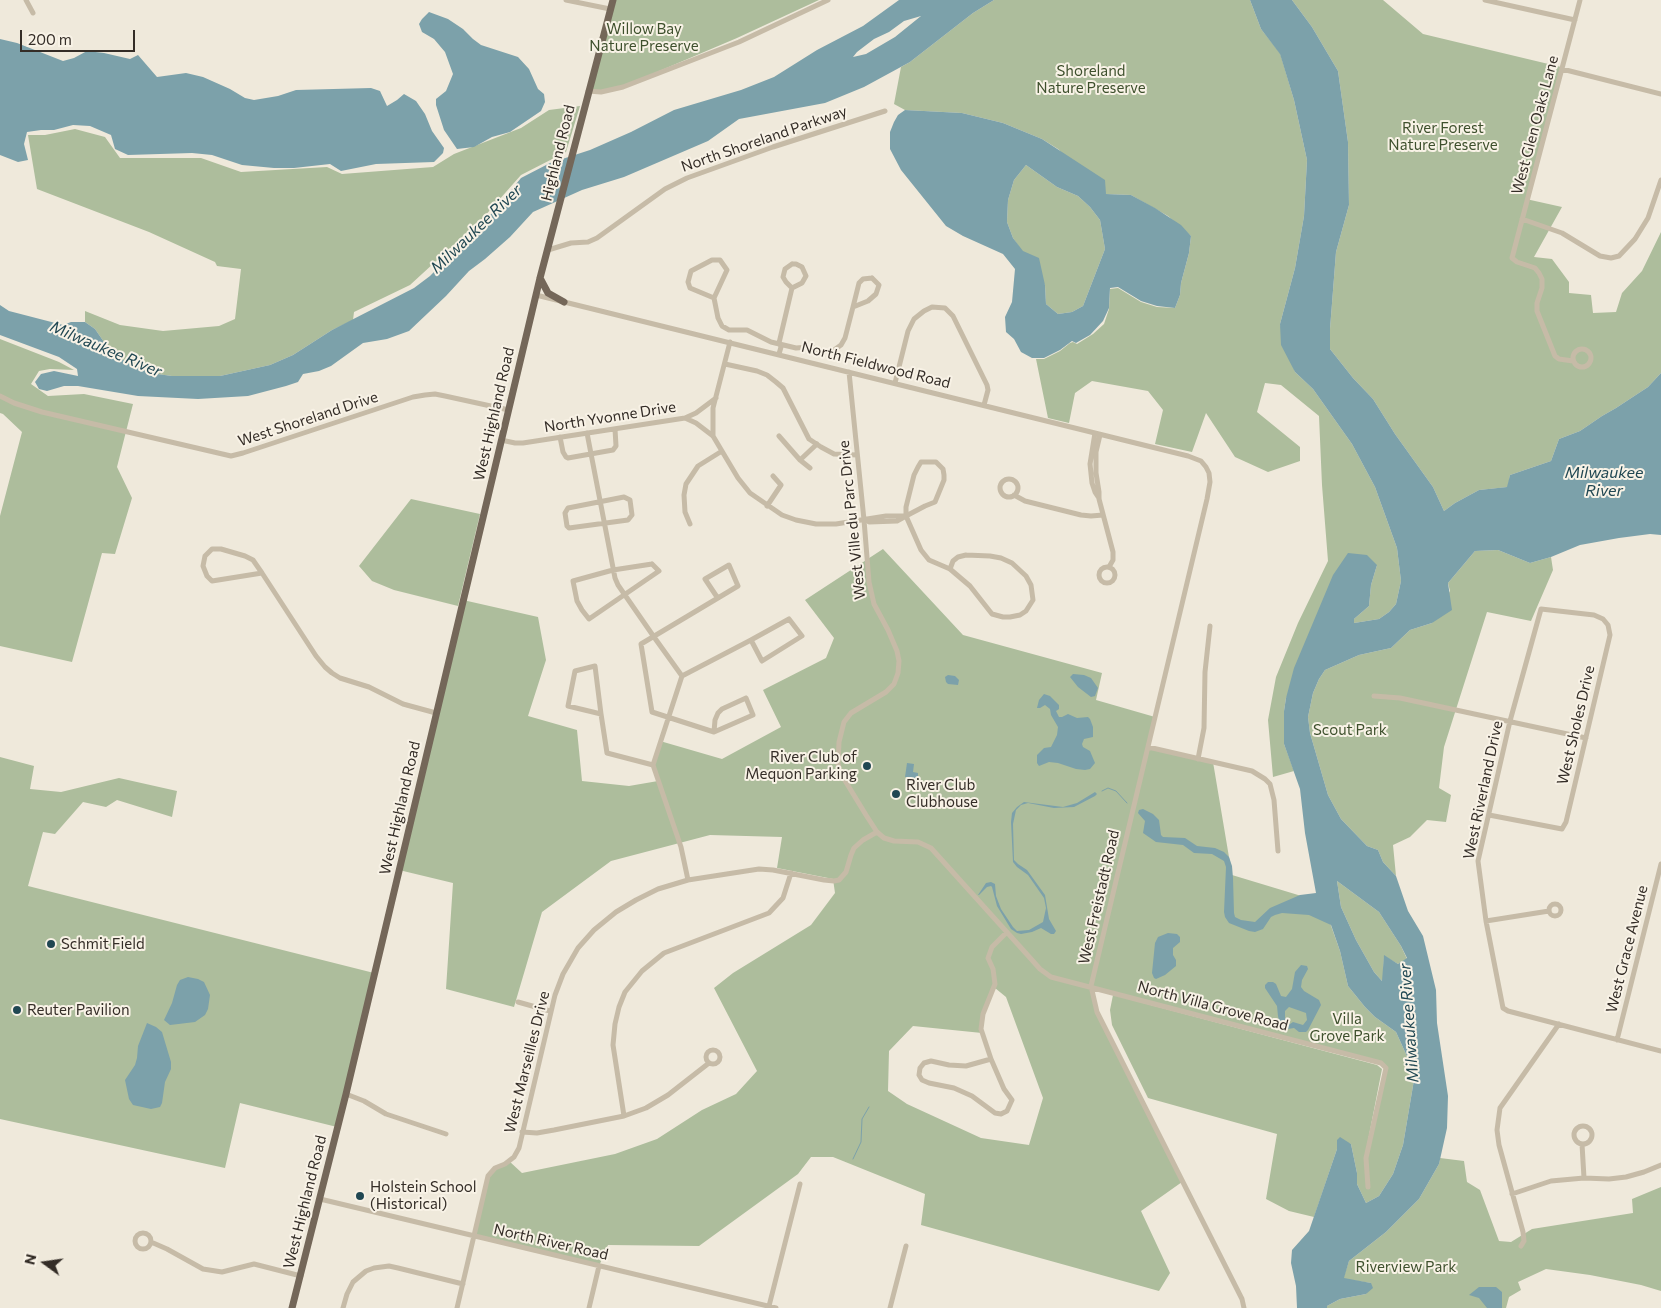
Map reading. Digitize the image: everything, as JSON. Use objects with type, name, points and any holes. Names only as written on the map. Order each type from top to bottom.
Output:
[{"type":"main road","name":"Highland Road","points":[[532,314],[613,0]]},
{"type":"main road","points":[[540,278],[548,293],[564,302]]},
{"type":"main road","name":"West Highland Road","points":[[292,1308],[346,1094],[532,314]]},
{"type":"street","points":[[26,0],[33,13]]},
{"type":"street","points":[[566,0],[610,9]]},
{"type":"street","points":[[588,91],[601,92],[624,87],[739,42],[828,0]]},
{"type":"street","points":[[1488,0],[1575,20]]},
{"type":"street","name":"West Glen Oaks Lane","points":[[1573,361],[1559,359],[1555,356],[1537,311],[1542,288],[1542,279],[1539,273],[1530,265],[1514,261],[1512,256],[1580,0]]},
{"type":"street","points":[[1562,69],[1661,94]]},
{"type":"street","name":"North Shoreland Parkway","points":[[548,250],[571,243],[588,242],[597,238],[665,189],[686,178],[773,147],[886,111]]},
{"type":"street","points":[[1522,219],[1562,233],[1600,256],[1611,258],[1619,256],[1635,239],[1648,218],[1661,183]]},
{"type":"street","points":[[714,298],[690,288],[688,282],[691,270],[712,260],[720,260],[727,270],[714,298],[718,318],[722,326],[729,330],[747,330],[764,339],[796,348],[810,347],[823,350],[834,350],[841,345],[845,338],[859,283],[863,279],[872,278],[876,280],[879,285],[876,294],[868,301],[853,307]]},
{"type":"street","points":[[772,352],[774,346],[778,343],[792,288],[802,283],[806,276],[804,269],[796,264],[789,266],[784,273],[785,280],[792,288]]},
{"type":"street","name":"North Fieldwood Road","points":[[536,295],[1188,456],[1201,461],[1206,467]]},
{"type":"street","points":[[896,383],[908,331],[914,320],[924,311],[932,308],[945,308],[953,316],[987,385],[988,390],[984,405]]},
{"type":"street","points":[[713,436],[713,408],[730,342]]},
{"type":"street","points":[[778,343],[781,348],[779,354]]},
{"type":"street","points":[[725,364],[757,371],[783,388],[809,439],[834,454],[858,455]]},
{"type":"street","name":"West Ville du Parc Drive","points":[[849,372],[869,582],[874,604],[888,630],[900,661],[894,684],[886,692],[851,713],[844,722],[839,742],[838,764],[842,776],[877,832]]},
{"type":"street","name":"West Shoreland Drive","points":[[0,396],[14,403],[42,412],[231,456],[424,395],[440,395],[509,410]]},
{"type":"street","name":"North Yvonne Drive","points":[[501,440],[515,443],[685,418],[716,398]]},
{"type":"street","points":[[685,418],[696,423],[713,436],[738,478],[750,493],[767,506],[796,520],[816,524],[836,524],[886,516],[906,516],[935,502],[944,480],[943,469],[936,462],[921,462],[914,475],[906,507],[906,516],[921,550],[929,560],[950,569],[970,586],[992,614],[1010,618],[1020,615],[1030,607],[1033,600],[1031,585],[1026,576],[1012,564],[1001,558],[966,555],[958,557],[953,561],[950,569]]},
{"type":"street","points":[[560,437],[566,457],[568,458],[613,450],[616,448],[615,429]]},
{"type":"street","points":[[587,433],[599,502],[613,570],[618,585],[682,676]]},
{"type":"street","points":[[1098,434],[1093,452],[1093,474],[1095,492],[1099,499],[1113,552],[1113,560],[1109,567]]},
{"type":"street","points":[[779,436],[800,460],[810,468]]},
{"type":"street","points":[[800,460],[817,444]]},
{"type":"street","points":[[690,524],[685,512],[684,495],[686,484],[698,466],[722,451]]},
{"type":"street","name":"West Freistadt Road","points":[[1206,467],[1210,482],[1207,498],[1091,986],[1097,1012],[1242,1299],[1244,1308]]},
{"type":"street","points":[[767,506],[781,485],[773,476]]},
{"type":"street","points":[[1014,495],[1025,501],[1081,515],[1103,515]]},
{"type":"street","points":[[624,497],[630,500],[632,515],[628,520],[604,524],[570,528],[566,523],[565,513],[568,508],[599,502],[624,497]]},
{"type":"street","points":[[262,573],[212,581],[207,576],[203,566],[205,556],[212,549],[221,549],[240,554],[252,560],[262,573],[325,667],[340,678],[369,687],[403,704],[436,713]]},
{"type":"street","points":[[652,564],[659,571],[589,619],[577,601],[573,581],[613,570],[652,564]]},
{"type":"street","points":[[714,732],[718,713],[722,709],[746,698],[753,715],[714,732],[652,712],[641,644],[738,586],[729,566],[705,578],[717,597]]},
{"type":"street","name":"West Sholes Drive","points":[[1489,815],[1562,829],[1566,822],[1610,634],[1608,625],[1594,615],[1541,609]]},
{"type":"street","name":"West Riverland Drive","points":[[1541,609],[1510,721],[1478,861],[1486,921],[1503,1008],[1508,1012],[1559,1024]]},
{"type":"street","points":[[688,880],[681,847],[653,765],[682,676],[789,619],[802,636],[762,661],[751,640]]},
{"type":"street","points":[[1198,759],[1204,728],[1205,672],[1210,626]]},
{"type":"street","points":[[601,714],[568,706],[576,671],[595,666],[606,753],[653,765]]},
{"type":"street","points":[[1374,696],[1400,698],[1586,738]]},
{"type":"street","points":[[1148,747],[1252,771],[1265,779],[1270,784],[1277,817],[1278,852]]},
{"type":"street","name":"West Marseilles Drive","points":[[457,1308],[488,1176],[495,1168],[505,1164],[514,1157],[519,1148],[550,1011],[563,974],[578,948],[594,930],[616,912],[658,889],[688,880],[760,869],[824,880],[839,880],[846,872],[854,848],[877,832]]},
{"type":"street","name":"North Villa Grove Road","points":[[877,832],[890,841],[918,842],[931,848],[1047,974],[1381,1063],[1386,1068],[1366,1158],[1368,1187]]},
{"type":"street","name":"West Grace Avenue","points":[[1617,1040],[1661,864]]},
{"type":"street","points":[[624,1116],[613,1045],[618,1007],[625,992],[642,972],[664,953],[770,913],[783,898],[791,873]]},
{"type":"street","points":[[1486,921],[1549,911]]},
{"type":"street","points":[[991,1059],[966,1066],[931,1061],[924,1063],[920,1068],[919,1075],[922,1080],[929,1083],[954,1088],[972,1096],[995,1113],[1001,1114],[1007,1111],[1012,1100],[1004,1089],[981,1029],[983,1014],[995,984],[993,969],[988,958],[992,947],[1007,932]]},
{"type":"street","points":[[518,1002],[550,1011]]},
{"type":"street","points":[[1521,1246],[1524,1240],[1523,1232],[1499,1145],[1497,1130],[1500,1108],[1559,1024],[1661,1051]]},
{"type":"street","points":[[522,1132],[546,1131],[624,1116],[657,1102],[710,1063]]},
{"type":"street","points":[[346,1094],[360,1099],[386,1114],[446,1134]]},
{"type":"street","points":[[1582,1144],[1584,1178]]},
{"type":"street","points":[[1512,1194],[1551,1181],[1626,1177],[1661,1165]]},
{"type":"street","points":[[769,1306],[800,1184]]},
{"type":"street","name":"North River Road","points":[[320,1199],[776,1308]]},
{"type":"street","points":[[151,1242],[203,1269],[222,1272],[254,1264],[300,1276]]},
{"type":"street","points":[[890,1308],[906,1246]]},
{"type":"street","points":[[343,1308],[353,1282],[374,1268],[389,1266],[463,1284]]},
{"type":"street","points":[[589,1308],[599,1266]]},
{"type":"green space","name":"Willow Bay Nature Preserve","points":[[616,0],[819,0],[737,38],[624,86],[611,90],[591,90]]},
{"type":"green space","name":"Shoreland Nature Preserve","points":[[994,0],[1250,0],[1261,29],[1280,53],[1294,100],[1307,160],[1304,216],[1295,268],[1280,324],[1295,372],[1313,389],[1352,444],[1375,487],[1397,548],[1401,581],[1396,604],[1389,612],[1379,619],[1354,623],[1354,619],[1369,606],[1371,585],[1377,565],[1286,698],[1284,744],[1294,771],[1273,777],[1268,720],[1276,677],[1298,623],[1328,561],[1319,416],[1281,385],[1265,383],[1257,412],[1300,447],[1300,461],[1268,472],[1235,457],[1206,413],[1192,452],[1155,444],[1163,410],[1148,391],[1092,381],[1075,393],[1069,423],[1048,418],[1036,359],[1044,359],[1060,351],[1070,343],[1077,344],[1104,324],[1109,309],[1110,289],[1118,288],[1141,302],[1157,307],[1175,308],[1180,295],[1191,236],[1168,216],[1131,195],[1106,194],[1058,149],[1042,139],[1003,123],[962,113],[905,110],[894,104],[901,67],[973,13]]},
{"type":"green space","name":"River Forest Nature Preserve","points":[[1292,0],[1383,0],[1423,34],[1561,67],[1526,199],[1562,207],[1534,257],[1552,259],[1569,282],[1569,293],[1591,295],[1593,313],[1616,312],[1622,293],[1642,271],[1661,232],[1661,373],[1648,387],[1616,408],[1580,431],[1559,439],[1551,461],[1510,475],[1508,487],[1479,490],[1444,511],[1433,487],[1395,434],[1373,399],[1330,349],[1336,252],[1349,205],[1348,142],[1338,71],[1312,27]]},
{"type":"green space","points":[[580,106],[566,152],[521,175],[483,218],[410,285],[354,312],[353,320],[332,330],[293,355],[270,365],[220,376],[172,376],[150,373],[128,364],[113,355],[95,329],[85,322],[85,311],[120,325],[163,331],[219,326],[235,319],[241,269],[217,266],[215,262],[149,232],[37,189],[28,135],[45,135],[75,129],[105,137],[120,158],[201,158],[241,172],[327,167],[342,174],[433,167],[454,154],[521,128],[549,110]]},
{"type":"green space","points":[[1026,165],[1057,187],[1078,196],[1100,220],[1105,249],[1083,306],[1072,312],[1058,314],[1046,304],[1045,285],[1013,238],[1007,222],[1008,200],[1014,180]]},
{"type":"green space","points":[[0,339],[59,362],[74,370],[50,369],[39,371],[31,384],[48,396],[84,394],[133,404],[117,467],[132,498],[115,554],[102,553],[72,662],[0,646],[0,516],[22,432],[0,413]]},
{"type":"green space","points":[[411,499],[480,514],[458,606],[394,590],[372,581],[359,566]]},
{"type":"green space","name":"Villa Grove Park","points":[[883,549],[963,635],[1102,673],[1096,700],[1155,717],[1148,747],[1213,762],[1232,875],[1318,901],[1329,920],[1340,951],[1348,986],[1375,1017],[1396,1032],[1415,1074],[1403,1145],[1393,1174],[1379,1196],[1366,1203],[1357,1184],[1357,1173],[1351,1144],[1337,1140],[1337,1149],[1314,1217],[1289,1211],[1266,1199],[1277,1134],[1148,1098],[1112,1025],[1110,1010],[1113,995],[1377,1065],[1382,1069],[1364,1161],[1386,1067],[1381,1063],[1092,986],[1093,1000],[1182,1182],[1141,1211],[1170,1273],[1159,1291],[921,1225],[925,1194],[833,1157],[811,1157],[798,1174],[699,1246],[608,1245],[599,1266],[474,1237],[491,1172],[509,1161],[522,1173],[615,1154],[657,1139],[702,1110],[736,1094],[757,1071],[714,988],[733,973],[811,925],[835,893],[833,879],[777,868],[782,837],[710,835],[611,861],[542,912],[514,1007],[446,989],[453,883],[399,870],[463,600],[538,617],[546,660],[528,716],[577,730],[582,781],[629,786],[658,781],[653,765],[660,741],[722,759],[781,727],[763,690],[826,658],[834,638],[805,600]],"holes":[[[995,988],[1006,997],[1043,1098],[1029,1145],[981,1138],[907,1104],[888,1091],[889,1051],[913,1026],[982,1033],[983,1014]]]},
{"type":"green space","name":"Scout Park","points":[[1498,550],[1530,563],[1551,557],[1553,570],[1531,621],[1487,612],[1444,747],[1439,788],[1451,795],[1446,822],[1427,820],[1410,837],[1393,845],[1396,876],[1383,862],[1378,850],[1367,846],[1341,819],[1328,795],[1310,733],[1308,717],[1313,693],[1325,670],[1359,655],[1391,648],[1410,630],[1432,623],[1450,591],[1448,583],[1475,551]]},
{"type":"green space","points":[[0,757],[34,766],[30,789],[61,792],[119,778],[177,791],[172,817],[117,800],[106,807],[83,802],[55,834],[43,832],[28,886],[374,973],[337,1127],[240,1103],[225,1168],[0,1119]]},
{"type":"green space","points":[[1337,881],[1379,912],[1407,959],[1398,964],[1384,956],[1383,982],[1374,972],[1356,940],[1341,907]]},
{"type":"green space","name":"Riverview Park","points":[[1440,1158],[1464,1161],[1467,1182],[1480,1190],[1499,1241],[1511,1242],[1532,1229],[1633,1213],[1632,1199],[1661,1187],[1661,1291],[1590,1275],[1546,1269],[1518,1282],[1521,1290],[1509,1297],[1506,1308],[1327,1308],[1327,1306],[1340,1299],[1366,1294],[1371,1283],[1343,1279],[1349,1261],[1386,1232],[1419,1199],[1439,1164]]},
{"type":"water","name":"Milwaukee River","points":[[899,0],[994,0],[973,13],[910,62],[864,87],[825,103],[739,119],[708,141],[624,177],[582,190],[533,212],[510,237],[469,271],[409,331],[387,339],[363,343],[331,366],[319,371],[303,374],[298,382],[248,396],[198,399],[138,396],[78,386],[64,386],[47,391],[39,389],[35,382],[41,374],[54,371],[78,376],[77,369],[59,357],[0,335],[0,305],[9,311],[63,325],[71,322],[85,322],[95,329],[113,355],[150,373],[172,376],[220,376],[270,365],[293,355],[332,330],[414,288],[430,276],[494,211],[521,178],[550,163],[590,150],[631,132],[674,110],[741,90],[774,77],[817,50],[863,26]],"holes":[[[921,16],[895,37],[866,54],[853,57],[874,39],[889,32],[904,21]]]},
{"type":"water","name":"Milwaukee River","points":[[1250,0],[1292,0],[1312,27],[1338,71],[1348,142],[1349,205],[1336,252],[1330,349],[1373,399],[1395,434],[1433,487],[1444,511],[1479,490],[1507,487],[1510,475],[1551,461],[1559,439],[1580,431],[1616,408],[1648,387],[1661,373],[1661,535],[1650,534],[1580,545],[1530,563],[1498,550],[1475,551],[1448,583],[1452,610],[1432,623],[1410,630],[1391,648],[1359,655],[1325,670],[1313,693],[1308,717],[1310,733],[1328,795],[1341,819],[1367,846],[1378,850],[1383,862],[1396,876],[1408,911],[1423,936],[1436,990],[1437,1023],[1448,1096],[1447,1128],[1439,1164],[1419,1199],[1386,1232],[1349,1261],[1344,1278],[1371,1283],[1373,1288],[1366,1294],[1340,1299],[1327,1306],[1327,1308],[1297,1308],[1296,1286],[1291,1263],[1292,1250],[1309,1231],[1337,1149],[1337,1140],[1340,1137],[1351,1144],[1357,1173],[1357,1184],[1366,1203],[1379,1196],[1393,1174],[1403,1145],[1415,1074],[1396,1032],[1375,1017],[1348,986],[1340,951],[1331,925],[1309,915],[1282,913],[1271,917],[1263,929],[1255,932],[1229,923],[1224,912],[1226,867],[1224,861],[1212,854],[1194,853],[1183,845],[1156,842],[1143,833],[1145,821],[1138,813],[1139,810],[1143,809],[1153,814],[1159,820],[1163,837],[1185,838],[1197,846],[1215,848],[1224,852],[1229,857],[1232,866],[1234,913],[1235,917],[1241,920],[1255,922],[1270,908],[1300,895],[1316,893],[1305,833],[1300,789],[1284,744],[1284,711],[1294,668],[1333,575],[1348,553],[1367,555],[1377,565],[1371,585],[1369,606],[1354,619],[1354,623],[1379,619],[1389,612],[1396,604],[1401,581],[1397,548],[1375,487],[1352,444],[1313,389],[1295,372],[1281,345],[1280,324],[1295,268],[1304,216],[1307,160],[1294,100],[1280,54],[1261,29]],"holes":[[[1337,881],[1379,912],[1407,958],[1398,964],[1384,955],[1382,981],[1374,972],[1356,940],[1341,907]]]},
{"type":"water","points":[[429,12],[448,19],[481,45],[518,57],[529,69],[538,89],[544,94],[545,102],[541,111],[510,132],[492,137],[474,147],[457,149],[444,130],[436,105],[436,99],[446,91],[453,74],[445,52],[434,39],[422,32],[419,24]]},
{"type":"water","points":[[0,39],[17,43],[63,61],[87,51],[130,59],[138,55],[157,77],[186,73],[203,77],[245,98],[254,100],[278,96],[296,90],[371,88],[380,91],[387,106],[404,94],[416,101],[425,114],[432,131],[444,148],[443,153],[434,162],[376,164],[341,171],[330,164],[274,168],[242,165],[212,155],[192,153],[128,155],[115,149],[111,135],[90,126],[73,125],[54,130],[27,132],[24,144],[28,160],[18,162],[0,155]]},
{"type":"water","points":[[905,110],[962,113],[1003,123],[1042,139],[1105,180],[1106,194],[1131,195],[1181,225],[1191,236],[1180,295],[1175,308],[1157,306],[1141,301],[1118,287],[1110,288],[1109,308],[1103,321],[1090,335],[1076,343],[1072,341],[1044,358],[1032,358],[1021,352],[1014,339],[1006,332],[1005,317],[1012,302],[1015,269],[1003,254],[946,226],[901,170],[890,149],[890,132],[898,115]],"holes":[[[1026,165],[1057,187],[1078,196],[1090,207],[1100,220],[1105,249],[1083,306],[1072,312],[1058,314],[1046,304],[1045,285],[1039,258],[1023,251],[1013,238],[1007,222],[1008,200],[1014,180]]]},
{"type":"water","points":[[1073,674],[1091,678],[1098,688],[1095,696],[1091,697],[1078,687],[1070,677]]},
{"type":"water","points":[[948,675],[955,676],[959,680],[958,685],[946,682],[945,677]]},
{"type":"water","points":[[1044,694],[1050,696],[1059,705],[1059,709],[1056,711],[1059,717],[1068,714],[1077,718],[1088,717],[1090,719],[1093,727],[1093,737],[1084,739],[1082,744],[1083,747],[1090,751],[1095,763],[1090,769],[1076,769],[1049,762],[1039,766],[1037,763],[1037,755],[1044,748],[1051,747],[1057,735],[1058,727],[1051,715],[1050,709],[1045,705],[1037,708],[1039,700]]},
{"type":"water","points":[[907,763],[914,764],[913,772],[918,773],[918,779],[905,777]]},
{"type":"water","points":[[1095,792],[1097,794],[1095,796],[1074,807],[1054,808],[1028,803],[1021,805],[1016,810],[1013,824],[1014,860],[1027,870],[1045,895],[1049,919],[1056,931],[1054,934],[1051,934],[1041,928],[1032,932],[1017,933],[1011,929],[997,906],[991,886],[978,895],[986,883],[991,882],[995,884],[996,896],[1001,909],[1017,931],[1029,930],[1043,922],[1046,908],[1044,898],[1028,875],[1013,862],[1012,813],[1024,802],[1063,807],[1077,803]]},
{"type":"water","points":[[1168,933],[1177,934],[1180,937],[1180,942],[1173,948],[1176,966],[1165,975],[1156,979],[1152,973],[1155,943],[1158,937]]},
{"type":"water","points":[[1301,965],[1307,966],[1308,969],[1302,980],[1301,987],[1319,1000],[1321,1005],[1306,1032],[1299,1032],[1294,1028],[1288,1029],[1280,1025],[1277,1006],[1265,988],[1268,982],[1273,982],[1276,984],[1281,996],[1286,997],[1292,989],[1295,972]],"holes":[[[1289,1007],[1306,1013],[1307,1020],[1303,1025],[1293,1022],[1290,1024],[1285,1017],[1285,1011]]]},
{"type":"water","points":[[188,977],[204,982],[210,995],[208,1009],[205,1015],[195,1022],[170,1025],[164,1020],[172,1003],[177,985],[180,980]]},
{"type":"water","points":[[147,1023],[162,1032],[171,1062],[171,1069],[165,1082],[162,1103],[160,1107],[151,1109],[133,1105],[129,1099],[125,1080],[135,1065],[138,1046]]},
{"type":"water","points":[[1479,1287],[1496,1287],[1502,1292],[1502,1308],[1487,1308],[1479,1298],[1469,1295]]},
{"type":"waterway","points":[[1102,791],[1108,788],[1116,791],[1127,803]]},
{"type":"waterway","points":[[853,1159],[861,1142],[862,1119],[869,1107]]},
{"type":"place","name":"River Club of Mequon Parking","points":[[867,766]]},
{"type":"place","name":"River Club Clubhouse","points":[[896,794]]},
{"type":"place","name":"Schmit Field","points":[[51,944]]},
{"type":"place","name":"Reuter Pavilion","points":[[17,1010]]},
{"type":"place","name":"Holstein School (Historical)","points":[[360,1196]]}]
